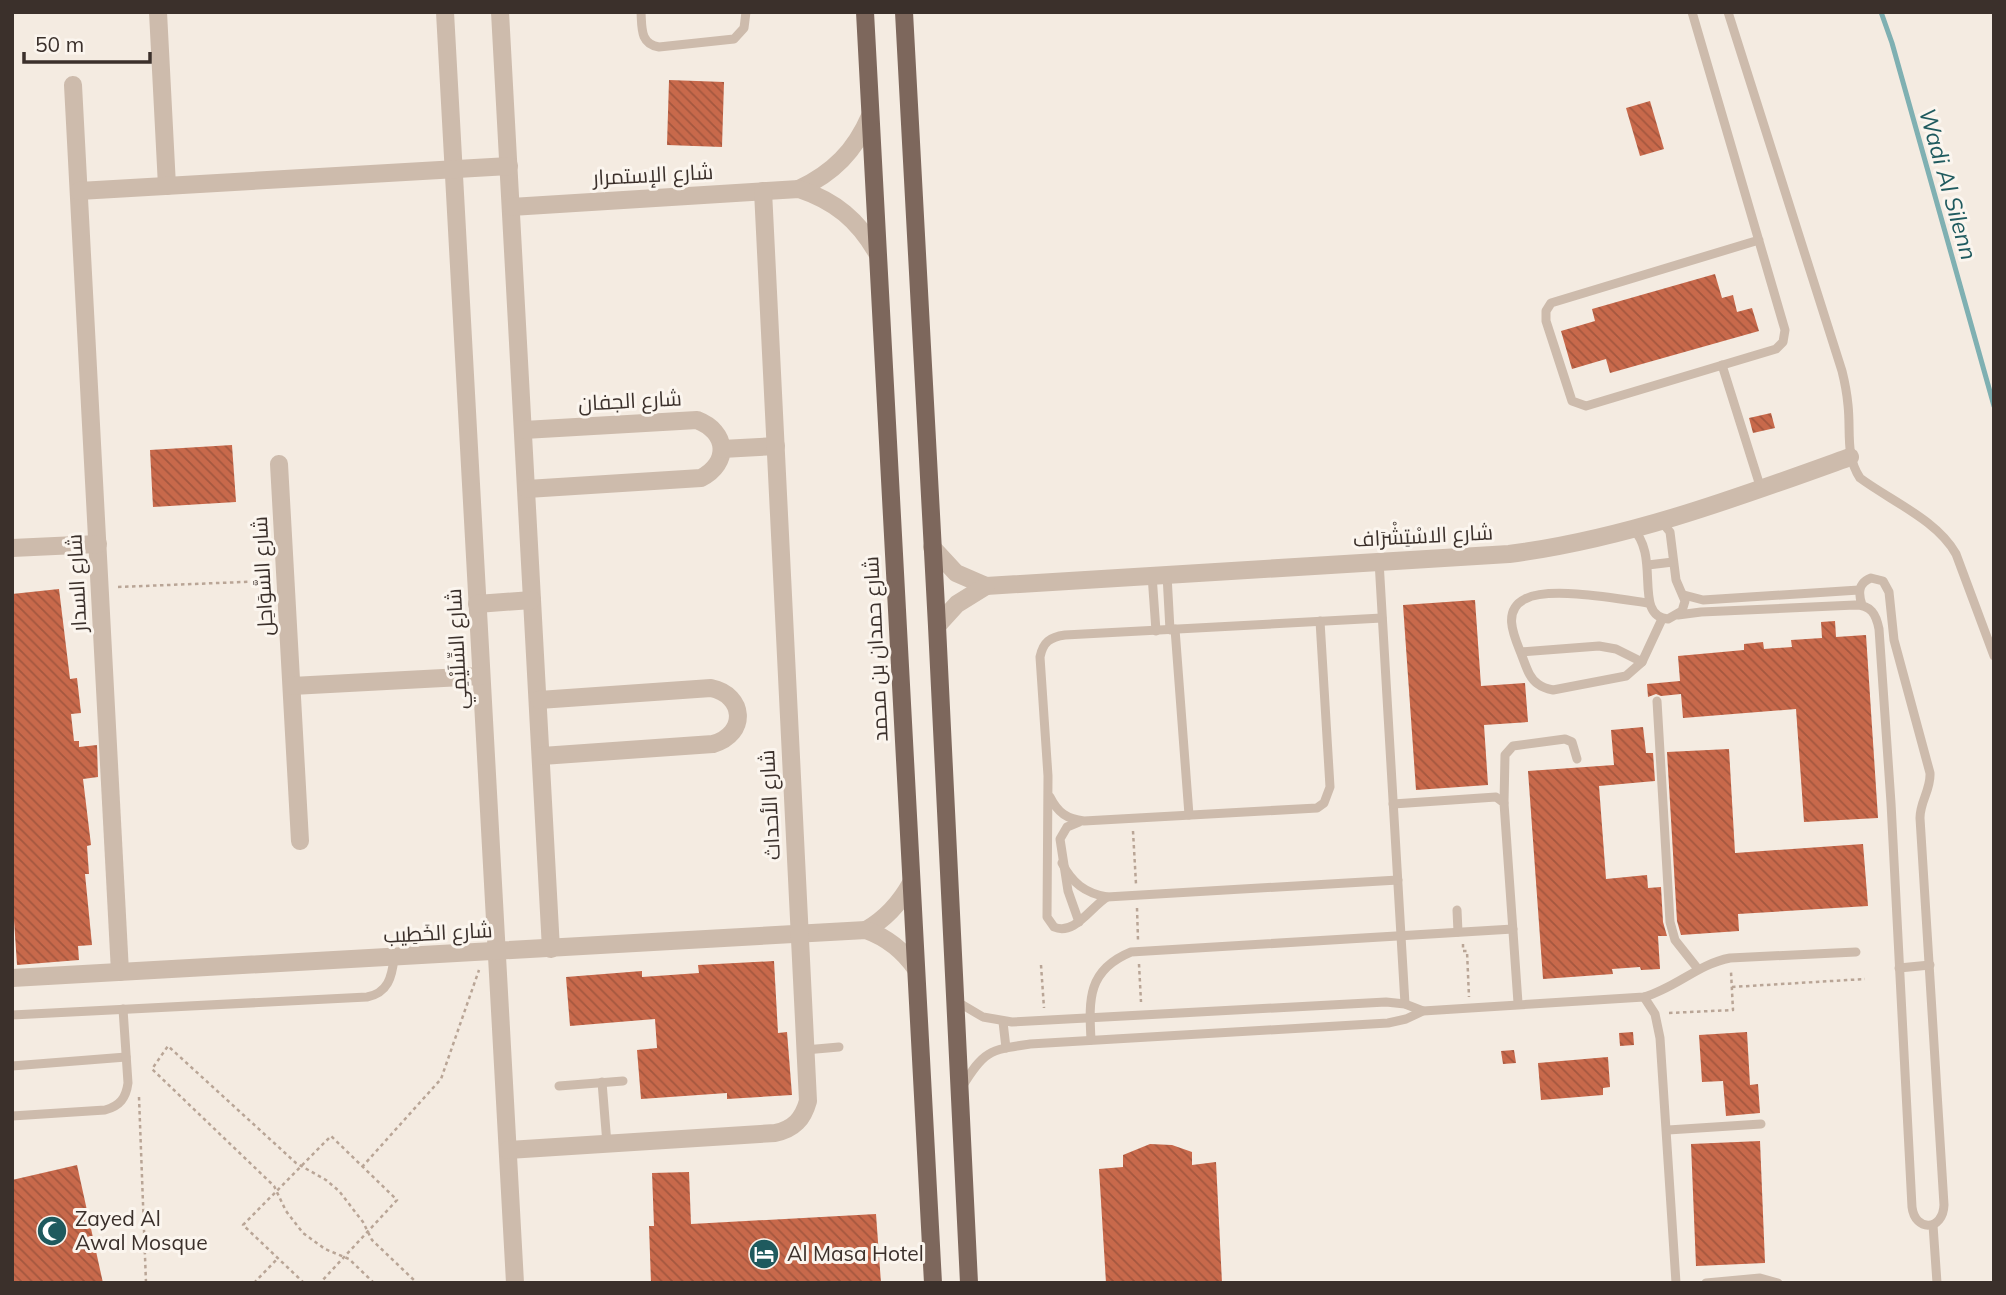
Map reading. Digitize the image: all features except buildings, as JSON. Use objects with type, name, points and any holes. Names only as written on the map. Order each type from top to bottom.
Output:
[{"type":"main road","name":"شارع حمدان بن محمد","points":[[865,12],[933,1283]]},
{"type":"main road","points":[[904,12],[969,1283]]},
{"type":"street","points":[[158,12],[167,186]]},
{"type":"street","name":"شارع السِّلَيْمِي","points":[[445,12],[515,1283]]},
{"type":"street","points":[[500,12],[551,950]]},
{"type":"street","name":"شارع السدار","points":[[73,85],[120,972]]},
{"type":"street","name":"شارع الإستمرار","points":[[511,207],[799,189],[835,168],[862,136],[870,117]]},
{"type":"street","points":[[79,191],[509,166]]},
{"type":"street","name":"شارع الإستمرار","points":[[799,189],[819,196],[853,219],[867,235],[877,253]]},
{"type":"street","name":"شارع الأحداث","points":[[508,1150],[785,1130],[801,1119],[808,1101],[763,191]]},
{"type":"street","name":"شارع الجفان","points":[[524,430],[697,420],[715,431],[722,449]]},
{"type":"street","points":[[527,489],[701,478],[718,465],[722,449],[776,446]]},
{"type":"street","name":"شارع الاسْتِشْرَاف","points":[[932,547],[956,573],[986,586],[1533,551],[1660,520],[1850,457]]},
{"type":"street","name":"شارع السَّوَاحِل","points":[[279,464],[300,841]]},
{"type":"street","points":[[12,548],[97,544]]},
{"type":"street","name":"شارع الاسْتِشْرَاف","points":[[937,626],[957,604],[986,586]]},
{"type":"street","points":[[477,604],[533,600]]},
{"type":"street","points":[[292,686],[481,676]]},
{"type":"street","points":[[538,700],[711,688],[729,695],[738,712],[733,733],[713,744],[542,756]]},
{"type":"street","points":[[866,930],[897,905],[911,883]]},
{"type":"street","points":[[866,930],[890,941],[909,958],[916,969]]},
{"type":"street","name":"شارع الخَطِيب","points":[[12,978],[551,950],[866,930]]},
{"type":"lane","points":[[641,12],[644,38],[651,45],[659,47],[734,39],[744,28],[746,12]]},
{"type":"lane","points":[[1692,12],[1759,240],[1785,336],[1776,349],[1582,406],[1569,396],[1546,321],[1546,311],[1556,300],[1759,240]]},
{"type":"lane","points":[[1728,12],[1842,371],[1848,404],[1850,457],[1860,478],[1947,539],[1956,554],[1994,656]]},
{"type":"lane","points":[[1722,365],[1760,489]]},
{"type":"lane","points":[[1660,520],[1670,532],[1676,580],[1684,595],[1684,606],[1678,615]]},
{"type":"lane","points":[[1632,528],[1642,540],[1648,565],[1648,603],[1653,613],[1662,619],[1701,612],[1862,605],[1872,610],[1877,619],[1891,803],[1912,1208],[1913,1216],[1925,1225],[1940,1220],[1944,1213],[1920,811],[1930,786],[1930,773],[1894,640],[1889,593],[1883,582],[1871,578],[1866,580],[1859,590],[1862,605]]},
{"type":"lane","points":[[1379,561],[1405,1004]]},
{"type":"lane","points":[[1648,565],[1673,562]]},
{"type":"lane","points":[[1160,575],[1173,629],[1189,815]]},
{"type":"lane","points":[[1156,631],[1160,575]]},
{"type":"lane","points":[[1684,595],[1703,600],[1859,590]]},
{"type":"lane","points":[[1648,603],[1567,594],[1525,598],[1512,614],[1511,624],[1532,678],[1545,688],[1553,690],[1626,676],[1642,662],[1662,619]]},
{"type":"lane","points":[[1877,619],[1892,617]]},
{"type":"lane","points":[[1107,897],[1090,909],[1072,928],[1059,930],[1049,923],[1048,794],[1040,657],[1047,640],[1055,636],[1382,618]]},
{"type":"lane","points":[[1079,922],[1071,905],[1060,847],[1062,833],[1073,823],[1309,810],[1324,803],[1330,787],[1320,621]]},
{"type":"lane","points":[[1521,652],[1599,646],[1616,649],[1642,662]]},
{"type":"lane","points":[[1657,701],[1670,922],[1675,940],[1698,969]]},
{"type":"lane","points":[[1518,1003],[1504,803],[1505,755],[1513,746],[1565,739],[1572,742],[1577,759]]},
{"type":"lane","points":[[1048,794],[1059,811],[1073,819],[1084,821]]},
{"type":"lane","points":[[1393,804],[1496,797],[1504,803]]},
{"type":"lane","points":[[1062,863],[1074,883],[1084,890],[1107,897],[1398,880]]},
{"type":"lane","points":[[1457,910],[1460,932]]},
{"type":"lane","points":[[1091,1040],[1090,997],[1101,972],[1114,960],[1139,950],[1513,929]]},
{"type":"lane","points":[[959,1092],[980,1059],[993,1050],[1091,1040],[1388,1023],[1423,1011],[1644,997],[1673,986],[1714,961],[1856,952]]},
{"type":"lane","points":[[12,1015],[367,998],[379,993],[389,983],[394,958]]},
{"type":"lane","points":[[1899,968],[1930,965]]},
{"type":"lane","points":[[1644,997],[1655,1014],[1660,1038],[1676,1283]]},
{"type":"lane","points":[[954,999],[984,1017],[1003,1022],[1386,1002],[1405,1004],[1423,1011]]},
{"type":"lane","points":[[12,1116],[112,1108],[119,1104],[127,1093],[123,1009]]},
{"type":"lane","points":[[1003,1022],[1006,1048]]},
{"type":"lane","points":[[805,1049],[839,1047]]},
{"type":"lane","points":[[12,1066],[127,1057]]},
{"type":"lane","points":[[559,1086],[623,1080]]},
{"type":"lane","points":[[602,1083],[607,1144]]},
{"type":"lane","points":[[1668,1130],[1761,1124]]},
{"type":"lane","points":[[1933,1224],[1937,1283]]},
{"type":"lane","points":[[1706,1283],[1760,1278],[1778,1283]]},
{"type":"path","points":[[100,588],[286,581]]},
{"type":"path","points":[[1132,818],[1141,1015]]},
{"type":"path","points":[[1460,932],[1463,951],[1467,951],[1470,1007]]},
{"type":"path","points":[[362,1167],[441,1079],[478,970],[496,953]]},
{"type":"path","points":[[1655,1014],[1733,1010],[1730,958]]},
{"type":"path","points":[[1041,965],[1044,1021]]},
{"type":"path","points":[[1732,988],[1865,979]]},
{"type":"path","points":[[374,1283],[349,1259],[325,1249],[303,1233],[286,1211],[274,1186],[152,1069],[168,1046],[302,1166],[339,1191],[352,1206],[372,1240],[416,1283]]},
{"type":"path","points":[[139,1091],[146,1283]]},
{"type":"path","points":[[304,1283],[243,1225],[331,1136],[397,1200],[320,1283]]},
{"type":"path","points":[[254,1283],[278,1258]]},
{"type":"waterway","name":"Wadi Al Silenn","points":[[1881,12],[1994,406]]},
{"type":"place","name":"Zayed Al Awal Mosque","points":[[52,1231]]},
{"type":"place","name":"Al Masa Hotel","points":[[764,1254]]}]
